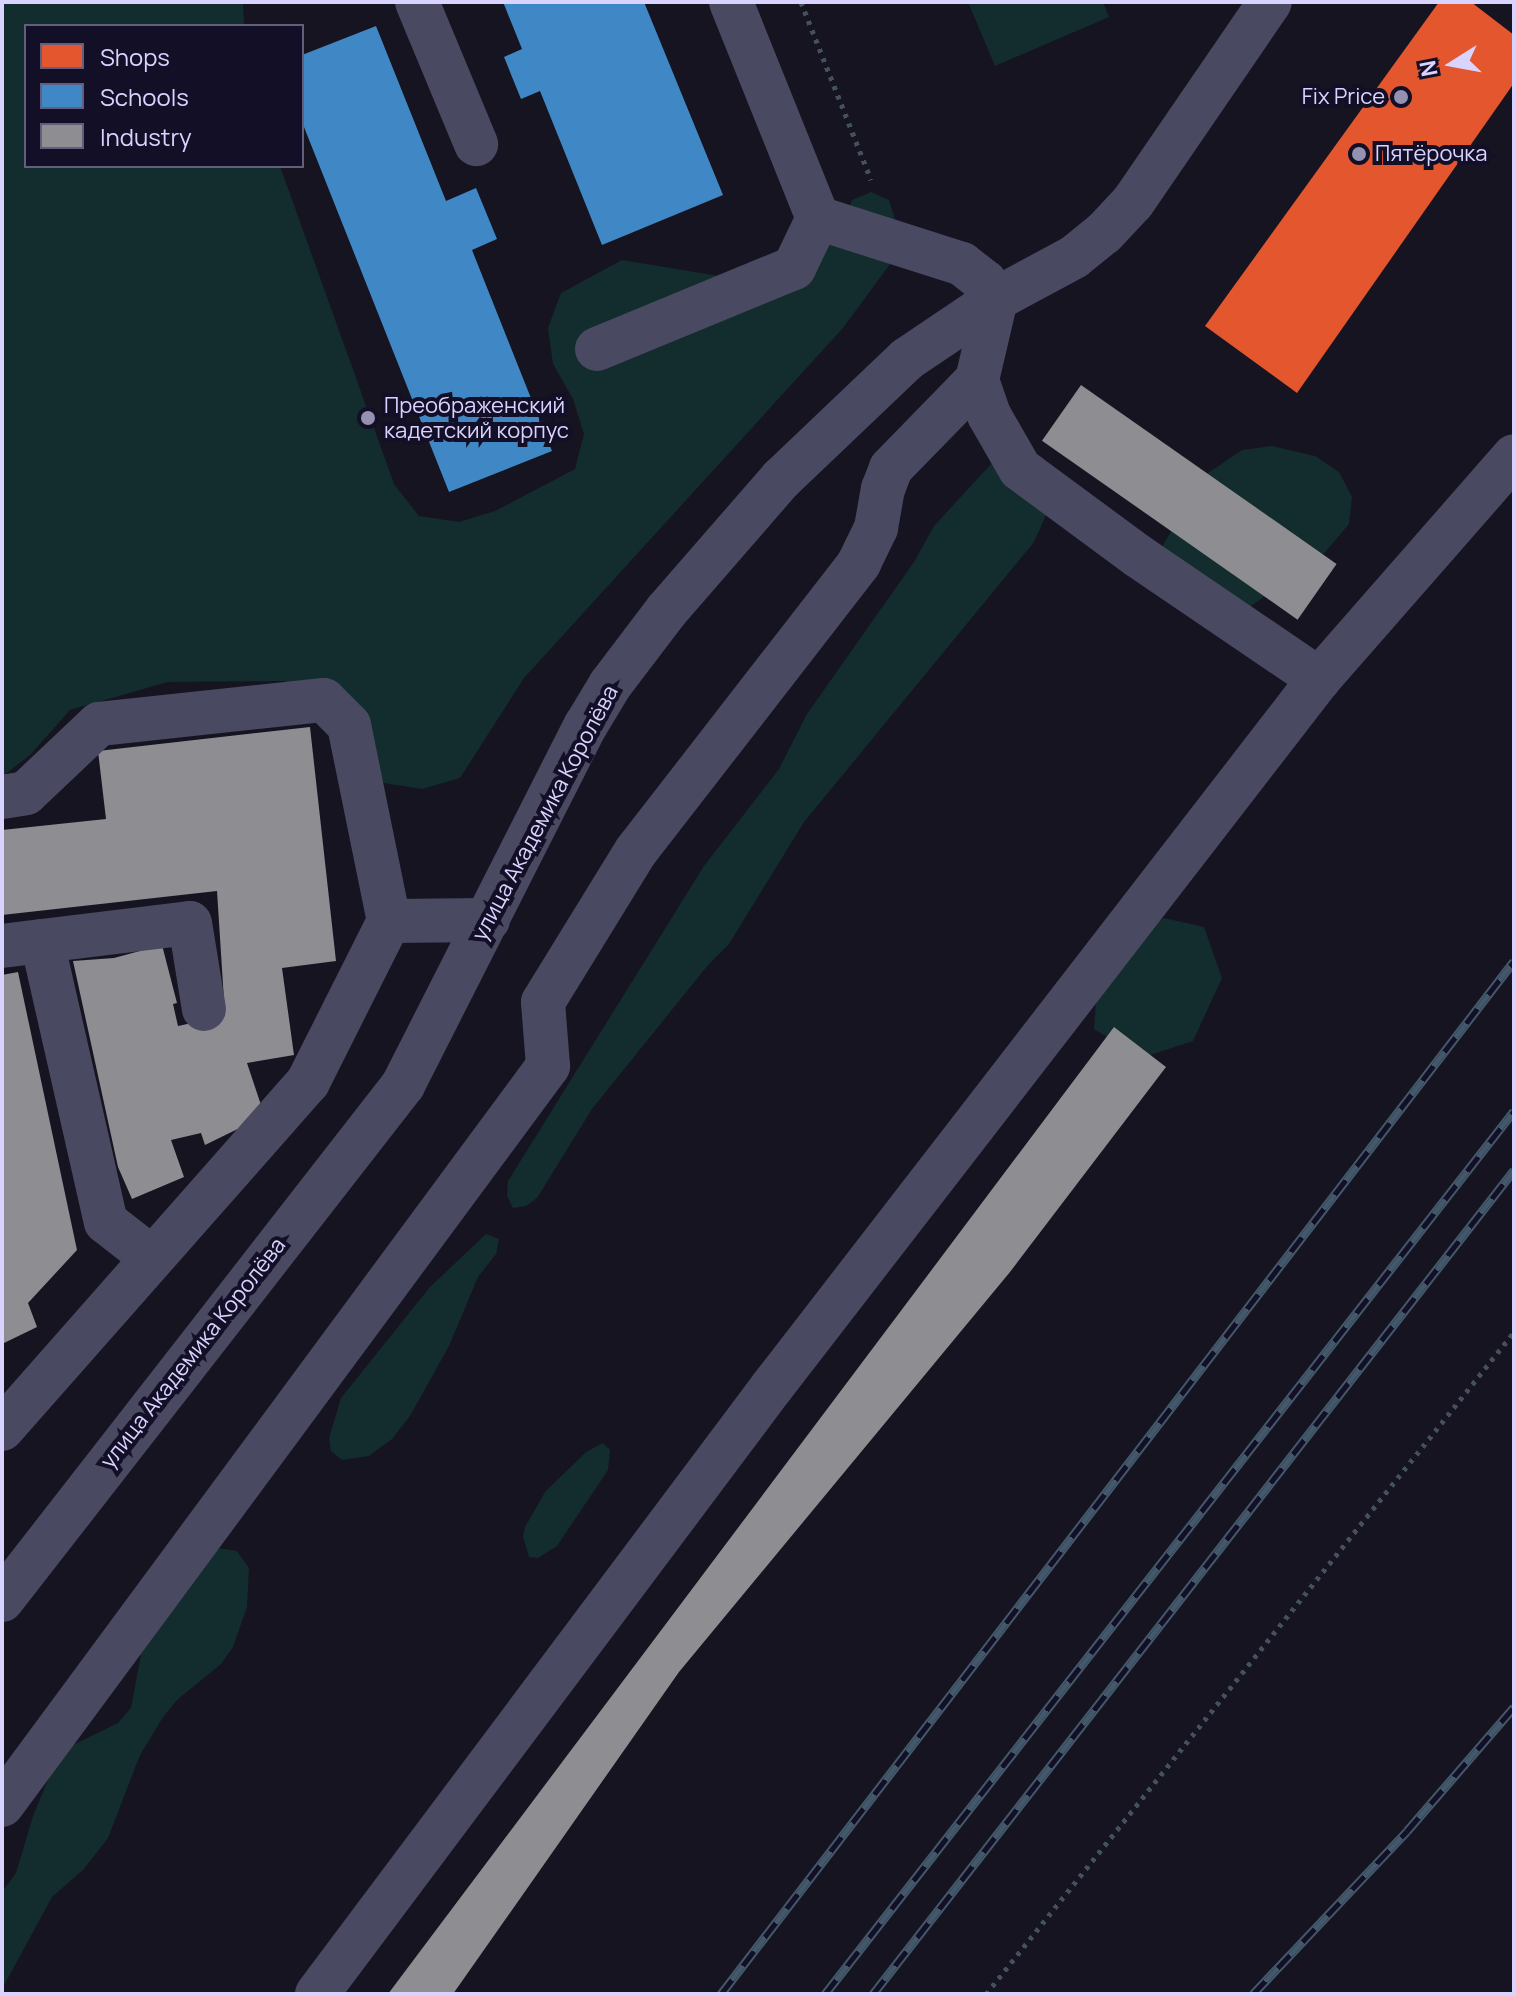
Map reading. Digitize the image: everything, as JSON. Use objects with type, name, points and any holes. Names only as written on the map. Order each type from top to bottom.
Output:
[{"type":"street","points":[[417,2],[476,144]]},
{"type":"street","points":[[597,349],[794,268],[818,218],[731,2]]},
{"type":"street","name":"улица Академика Королёва","points":[[2,1600],[403,1085],[586,725],[610,685],[667,610],[771,490],[846,414],[907,359],[996,299],[1074,257],[1104,233],[1133,202],[1270,2]]},
{"type":"street","points":[[2,1805],[548,1066],[543,1002],[636,851],[859,563],[876,528],[883,489],[891,468],[977,380],[996,299],[985,282],[962,264],[818,218]]},
{"type":"street","points":[[977,380],[989,415],[1020,469],[1138,556],[1319,679]]},
{"type":"street","points":[[317,1994],[771,1388],[1319,679],[1514,456]]},
{"type":"street","points":[[2,797],[26,793],[99,724],[324,700],[349,725],[389,921],[308,1082],[5,1420]]},
{"type":"street","points":[[389,921],[488,920]]},
{"type":"street","points":[[152,1258],[106,1222],[22,944],[190,923],[204,1009]]},
{"type":"path","points":[[801,2],[875,189]]},
{"type":"path","points":[[986,1994],[1514,1332]]},
{"type":"green space","points":[[2,2],[243,2],[244,24],[24,24],[24,168],[281,168],[394,484],[419,516],[459,522],[495,511],[575,469],[584,434],[573,399],[553,364],[548,328],[561,293],[622,260],[731,278],[846,218],[852,200],[871,192],[889,200],[901,240],[893,260],[843,328],[524,678],[460,778],[422,789],[384,783],[303,688],[285,681],[168,682],[70,710],[31,754],[2,777]]},
{"type":"green space","points":[[968,2],[1103,2],[1109,17],[995,66]]},
{"type":"green space","points":[[1272,446],[1315,456],[1339,472],[1352,497],[1349,524],[1321,557],[1234,618],[1160,574],[1163,545],[1205,475],[1242,450]]},
{"type":"green space","points":[[1004,450],[1030,451],[1042,457],[1051,468],[1047,513],[1034,542],[804,822],[729,944],[708,965],[592,1109],[537,1198],[526,1206],[513,1208],[507,1196],[508,1181],[704,866],[779,769],[807,714],[914,562],[934,526]]},
{"type":"green space","points":[[1164,918],[1204,927],[1222,978],[1193,1041],[1141,1058],[1094,1029],[1097,986],[1125,938]]},
{"type":"green space","points":[[486,1234],[499,1239],[496,1254],[478,1277],[449,1346],[410,1416],[392,1439],[369,1456],[342,1460],[331,1451],[329,1438],[341,1398],[430,1287]]},
{"type":"green space","points":[[603,1443],[610,1450],[608,1470],[557,1546],[538,1558],[529,1557],[523,1537],[525,1527],[545,1492],[586,1452]]},
{"type":"green space","points":[[217,1548],[237,1551],[249,1568],[247,1607],[233,1647],[221,1664],[177,1700],[163,1717],[140,1755],[108,1838],[83,1870],[52,1897],[2,1989],[2,1892],[16,1873],[33,1816],[55,1763],[67,1748],[118,1723],[131,1708],[141,1654],[199,1554]]},
{"type":"building: Shops","points":[[1439,2],[1471,2],[1514,35],[1514,83],[1297,393],[1205,326]]},
{"type":"building: Schools","points":[[503,2],[644,2],[723,195],[602,245],[540,91],[521,99],[504,57],[522,49]]},
{"type":"building: Schools","points":[[376,26],[446,201],[476,188],[497,239],[472,250],[552,451],[449,492],[304,127],[304,54]]},
{"type":"building: Industry","points":[[1081,385],[1337,564],[1298,620],[1042,441]]},
{"type":"building: Industry","points":[[310,727],[336,961],[282,968],[294,1055],[247,1063],[261,1105],[256,1120],[205,1145],[201,1133],[171,1140],[184,1177],[132,1199],[118,1167],[73,961],[114,958],[162,945],[177,1003],[173,1004],[178,1026],[225,1016],[217,891],[2,915],[2,830],[106,819],[98,751]]},
{"type":"building: Industry","points":[[18,972],[77,1250],[28,1303],[37,1327],[2,1344],[2,975]]},
{"type":"building: Industry","points":[[1114,1027],[1166,1067],[1010,1272],[679,1672],[453,1994],[388,1994]]},
{"type":"railway","points":[[721,1994],[1514,961]]},
{"type":"railway","points":[[825,1994],[1514,1111]]},
{"type":"railway","points":[[873,1994],[1514,1170]]},
{"type":"railway","points":[[1253,1994],[1407,1831],[1514,1707]]},
{"type":"place","name":"Fix Price","points":[[1401,97]]},
{"type":"place","name":"Пятёрочка","points":[[1359,154]]},
{"type":"place","name":"Преображенский кадетский корпус","points":[[368,418]]}]
